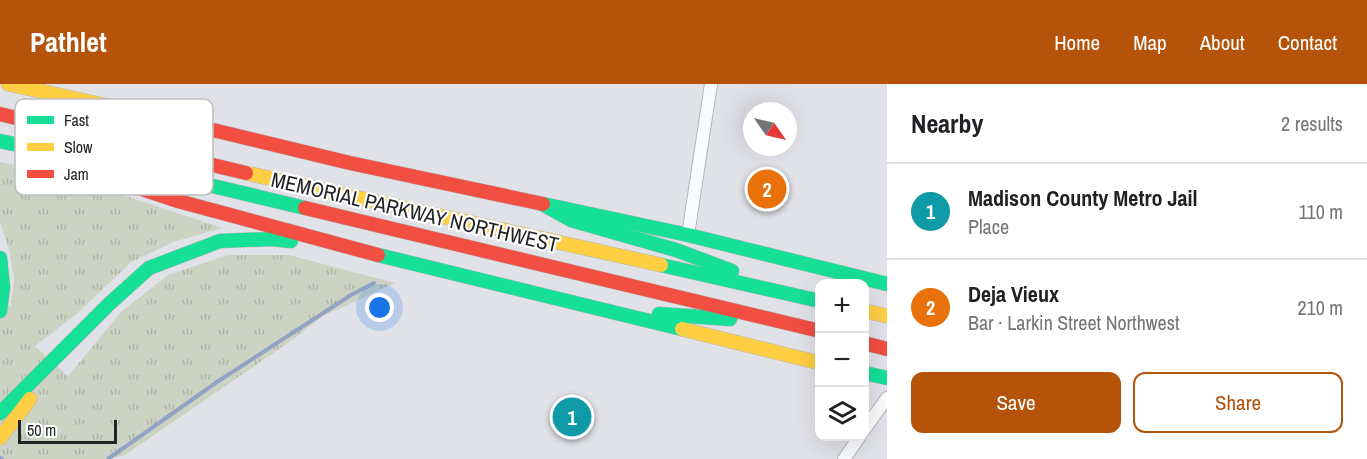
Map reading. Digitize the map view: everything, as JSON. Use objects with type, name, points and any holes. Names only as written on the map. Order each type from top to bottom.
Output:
[{"type":"main road","points":[[8,84],[78,99]]},
{"type":"main road","points":[[24,84],[37,90]]},
{"type":"main road","name":"MEMORIAL PARKWAY NORTHWEST","points":[[0,114],[15,118]]},
{"type":"main road","points":[[213,130],[350,163],[688,236],[887,284]]},
{"type":"main road","name":"MEMORIAL PARKWAY NORTHWEST","points":[[0,141],[15,145]]},
{"type":"main road","name":"MEMORIAL PARKWAY NORTHWEST","points":[[213,165],[813,300]]},
{"type":"main road","name":"MEMORIAL PARKWAY NORTHWEST","points":[[213,186],[815,330]]},
{"type":"main road","points":[[160,195],[336,245],[815,362]]},
{"type":"main road","points":[[544,205],[571,220],[676,250],[813,300]]},
{"type":"main road","points":[[0,414],[150,268],[220,242],[272,239],[336,245]]},
{"type":"main road","points":[[0,258],[1,307]]},
{"type":"main road","points":[[602,310],[791,323]]},
{"type":"main road","points":[[869,312],[887,316]]},
{"type":"main road","points":[[869,344],[887,349]]},
{"type":"main road","points":[[0,438],[56,361]]},
{"type":"main road","points":[[869,374],[887,378]]},
{"type":"street","points":[[688,236],[711,84]]},
{"type":"street","points":[[869,423],[887,398]]},
{"type":"street","points":[[844,459],[857,441]]},
{"type":"green space","points":[[0,162],[15,165],[15,195],[122,195],[223,228],[173,242],[130,263],[79,312],[35,346],[68,376],[121,312],[168,275],[228,255],[289,255],[395,283],[323,316],[285,345],[125,455],[110,459],[0,459],[0,304],[11,306],[14,278],[9,250],[0,222]]},
{"type":"waterway","points":[[108,459],[217,382],[351,295],[374,283]]},
{"type":"traffic: fast","points":[[0,141],[15,144]]},
{"type":"traffic: fast","points":[[213,186],[305,208]]},
{"type":"traffic: fast","points":[[543,204],[688,235],[887,284]]},
{"type":"traffic: fast","points":[[544,205],[571,220],[676,250],[732,271]]},
{"type":"traffic: fast","points":[[0,413],[108,305],[149,268],[220,241],[272,239],[291,241]]},
{"type":"traffic: fast","points":[[378,255],[682,329]]},
{"type":"traffic: fast","points":[[0,258],[3,287],[0,311]]},
{"type":"traffic: fast","points":[[661,265],[815,300]]},
{"type":"traffic: fast","points":[[659,314],[730,319]]},
{"type":"traffic: fast","points":[[869,374],[887,378]]},
{"type":"traffic: slow","points":[[8,84],[76,99]]},
{"type":"traffic: slow","points":[[246,173],[661,265]]},
{"type":"traffic: slow","points":[[869,312],[887,316]]},
{"type":"traffic: slow","points":[[682,329],[815,362]]},
{"type":"traffic: slow","points":[[0,438],[30,399]]},
{"type":"traffic: jam","points":[[0,114],[15,118]]},
{"type":"traffic: jam","points":[[213,130],[350,163],[543,204]]},
{"type":"traffic: jam","points":[[213,165],[246,173]]},
{"type":"traffic: jam","points":[[160,195],[378,255]]},
{"type":"traffic: jam","points":[[305,208],[815,330]]},
{"type":"traffic: jam","points":[[869,344],[887,349]]},
{"type":"place","name":"Deja Vieux","points":[[767,189]]},
{"type":"place","name":"Madison County Metro Jail","points":[[572,417]]}]
